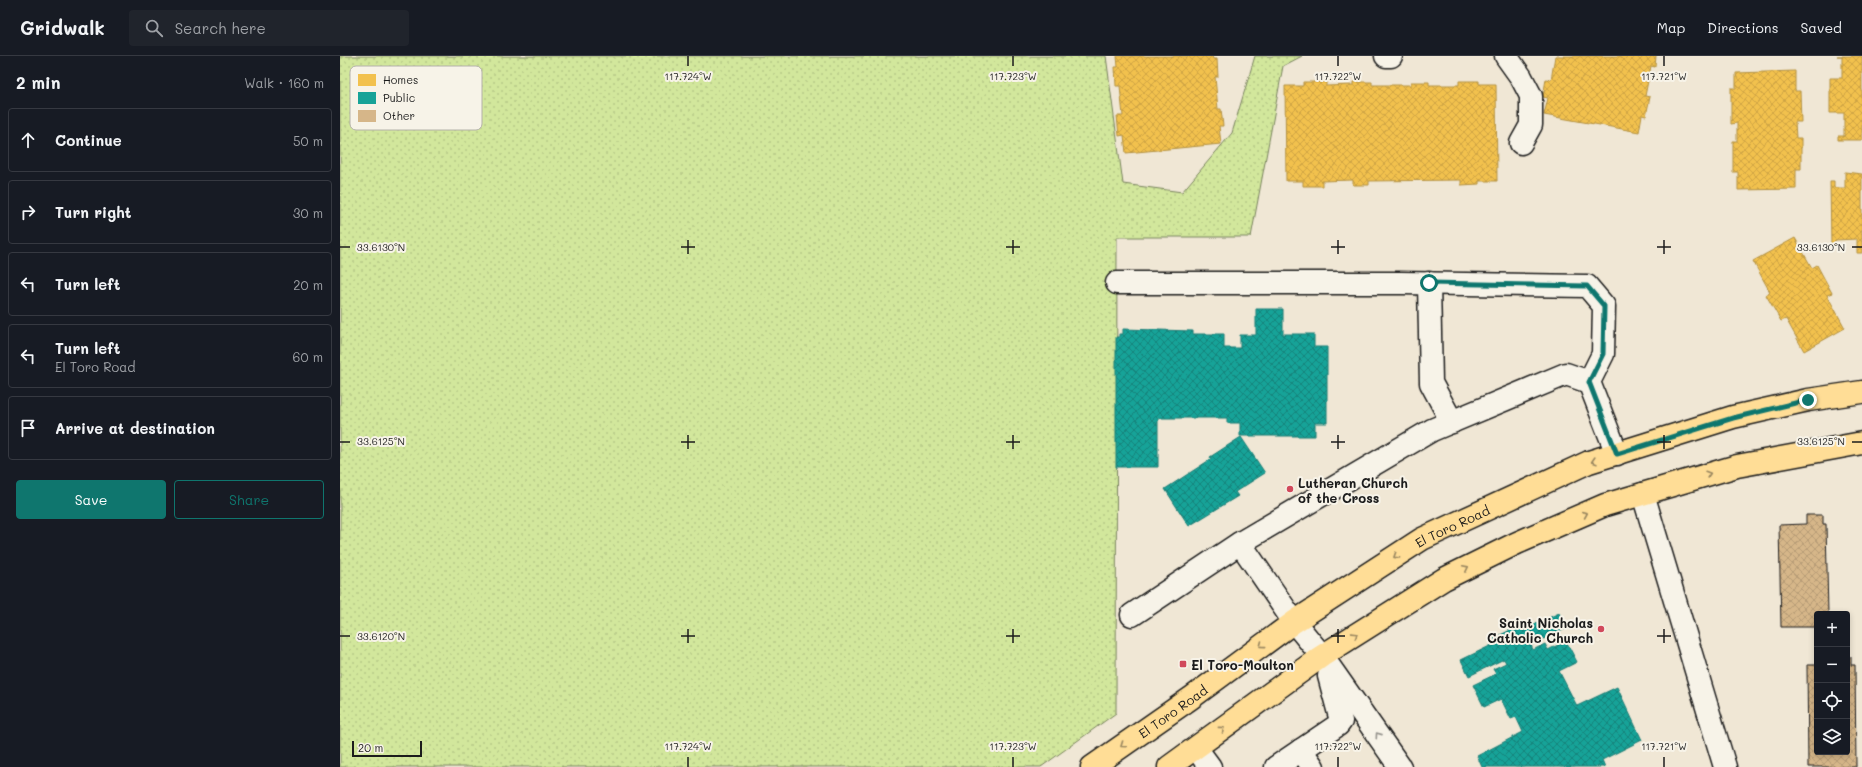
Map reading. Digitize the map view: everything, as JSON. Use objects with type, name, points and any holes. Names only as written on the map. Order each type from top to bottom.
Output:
[{"type":"main road","name":"El Toro Road","points":[[1092,767],[1191,698],[1294,622],[1422,539],[1589,462],[1733,418],[1808,400],[1862,392]]},
{"type":"main road","points":[[1169,767],[1322,656],[1444,579],[1517,544],[1605,505],[1737,466],[1862,443]]},
{"type":"street","points":[[1386,56],[1391,56]]},
{"type":"street","points":[[1506,56],[1521,77],[1531,96],[1531,125],[1521,143]]},
{"type":"street","points":[[1117,283],[1429,283],[1587,286],[1604,306],[1603,354],[1589,382],[1617,454]]},
{"type":"street","points":[[1429,283],[1431,383],[1452,422]]},
{"type":"street","points":[[1132,615],[1240,543],[1432,430],[1566,374],[1589,382]]},
{"type":"street","points":[[1643,494],[1725,767]]},
{"type":"street","points":[[1240,543],[1294,622],[1322,656],[1400,767]]},
{"type":"street","points":[[1276,767],[1307,759],[1341,721],[1341,716],[1322,656]]},
{"type":"street","points":[[1196,748],[1210,767]]},
{"type":"green space","points":[[340,56],[1106,56],[1123,184],[1182,192],[1232,133],[1255,56],[1302,56],[1283,66],[1251,237],[1117,237],[1116,713],[1041,767],[340,767]]},
{"type":"building: Homes","points":[[1117,56],[1212,56],[1213,59],[1217,59],[1218,77],[1215,77],[1218,109],[1221,109],[1223,126],[1219,126],[1221,144],[1126,153],[1124,135],[1119,136],[1117,116],[1123,116],[1120,86],[1116,86],[1115,67],[1118,67]]},
{"type":"building: Homes","points":[[1555,56],[1656,56],[1655,67],[1651,66],[1645,96],[1650,97],[1646,116],[1642,115],[1639,132],[1544,115],[1548,98],[1543,97],[1546,79],[1551,80]]},
{"type":"building: Homes","points":[[1842,56],[1862,56],[1862,140],[1838,140],[1838,136],[1844,136],[1844,113],[1830,113],[1830,78],[1842,78]]},
{"type":"building: Homes","points":[[1795,71],[1795,91],[1800,91],[1801,122],[1795,122],[1796,138],[1801,138],[1801,169],[1796,169],[1796,189],[1738,190],[1738,172],[1733,172],[1733,141],[1737,141],[1737,123],[1731,124],[1731,88],[1736,88],[1736,73]]},
{"type":"building: Homes","points":[[1459,81],[1479,81],[1479,84],[1496,84],[1497,181],[1479,181],[1479,184],[1461,185],[1461,180],[1369,181],[1369,185],[1353,185],[1353,180],[1322,181],[1322,186],[1303,186],[1303,181],[1286,181],[1285,86],[1303,86],[1303,82],[1326,82],[1326,86],[1353,85],[1353,82],[1372,82],[1372,85],[1411,85],[1411,82],[1429,82],[1429,85],[1459,85]]},
{"type":"building: Homes","points":[[1845,172],[1862,174],[1862,253],[1857,253],[1857,239],[1835,240],[1835,246],[1831,246],[1830,181],[1834,181],[1834,188],[1845,188]]},
{"type":"building: Homes","points":[[1795,238],[1812,268],[1817,265],[1832,293],[1827,295],[1845,328],[1804,351],[1786,319],[1781,321],[1766,295],[1770,292],[1753,261]]},
{"type":"building: Public","points":[[1256,309],[1283,309],[1283,334],[1314,334],[1314,347],[1327,347],[1327,423],[1315,423],[1315,436],[1240,436],[1240,423],[1227,423],[1227,418],[1158,418],[1158,467],[1116,467],[1116,337],[1119,337],[1119,334],[1123,334],[1123,329],[1193,331],[1193,334],[1224,334],[1224,348],[1240,348],[1240,335],[1256,335]]},
{"type":"building: Public","points":[[1241,437],[1265,473],[1235,492],[1238,496],[1189,526],[1165,489],[1211,459],[1210,457]]},
{"type":"building: Public","points":[[1559,613],[1567,628],[1531,645],[1533,650],[1545,644],[1548,650],[1566,641],[1577,662],[1559,671],[1577,706],[1617,687],[1642,740],[1602,760],[1605,767],[1482,767],[1477,756],[1523,732],[1516,717],[1511,719],[1501,699],[1484,707],[1473,685],[1496,674],[1493,669],[1506,663],[1504,659],[1469,676],[1461,660],[1496,643],[1494,638],[1521,625],[1523,630]]},
{"type":"building: Other","points":[[1806,515],[1823,515],[1823,524],[1826,524],[1828,611],[1814,611],[1814,627],[1781,627],[1779,525],[1806,524]]},
{"type":"building: Other","points":[[1850,657],[1851,665],[1855,665],[1856,767],[1808,767],[1807,665],[1814,665],[1814,755],[1850,755]]},
{"type":"place","name":"Lutheran Church of the Cross","points":[[1290,489]]},
{"type":"place","name":"Saint Nicholas Catholic Church","points":[[1601,629]]},
{"type":"place","name":"El Toro-Moulton","points":[[1183,664]]},
{"type":"route","points":[[1429,283],[1587,286],[1604,306],[1603,354],[1589,382],[1617,454],[1733,418],[1808,400]]}]
